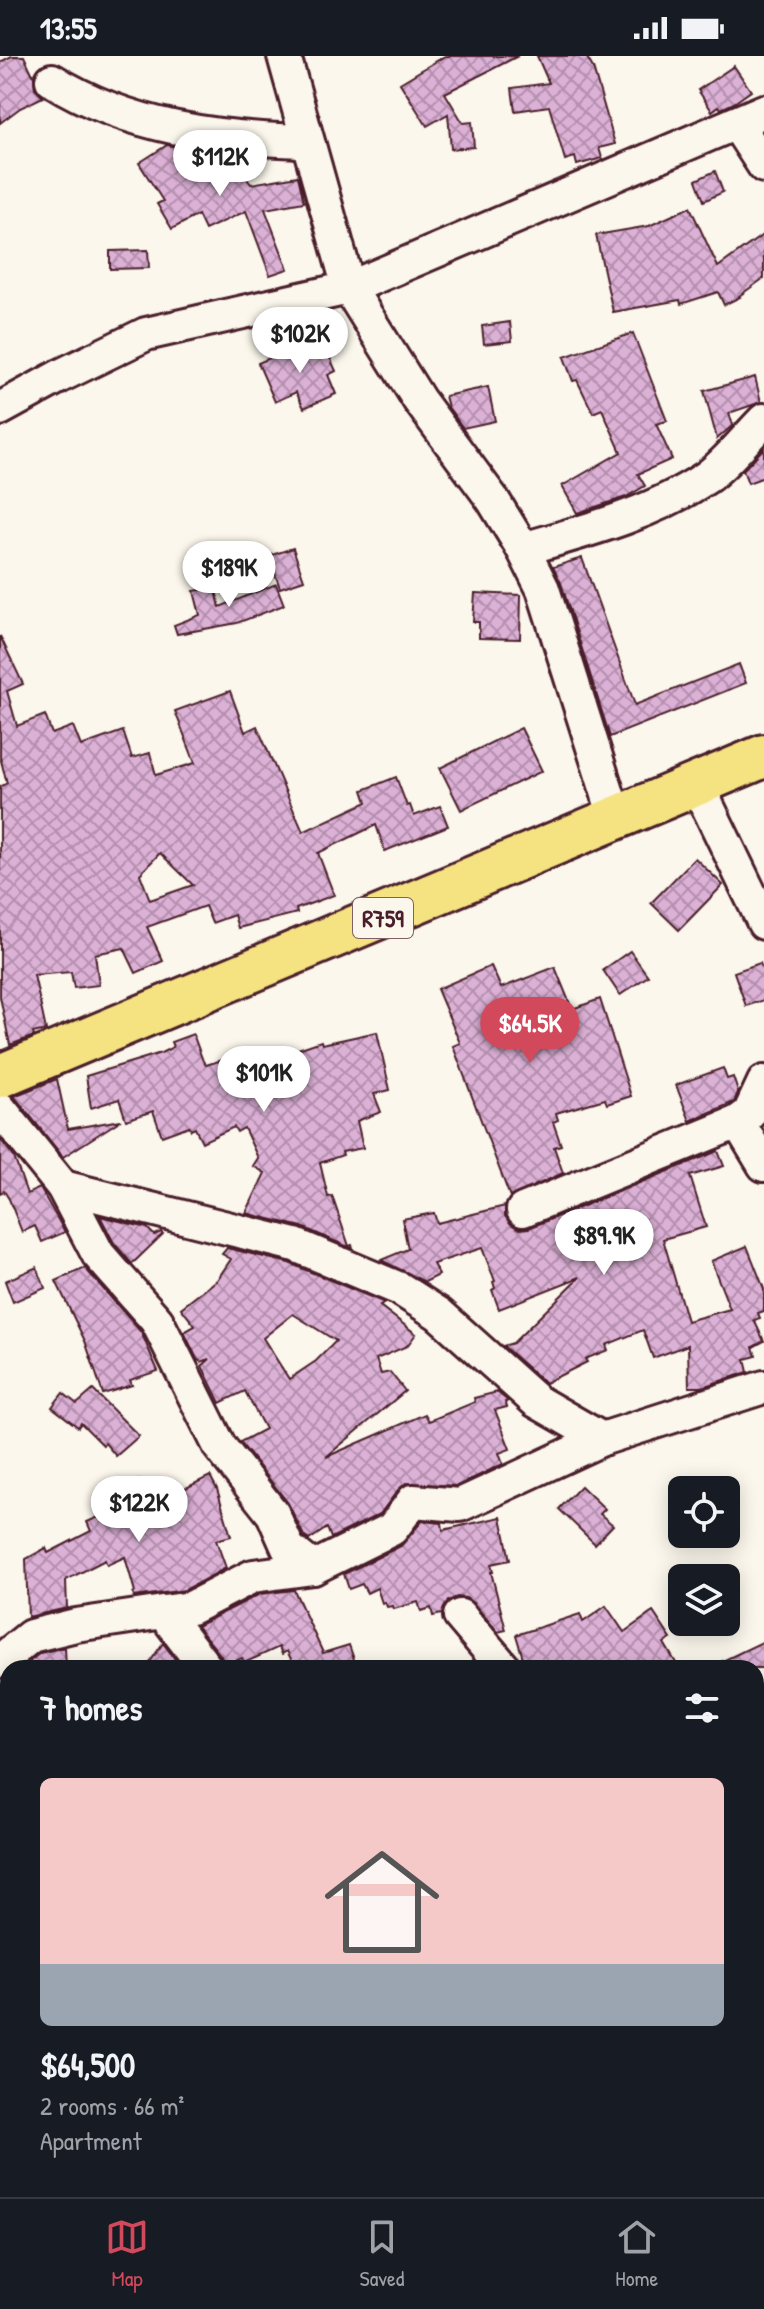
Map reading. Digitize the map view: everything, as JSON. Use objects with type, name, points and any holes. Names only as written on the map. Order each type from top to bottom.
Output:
[{"type":"main road","name":"R759","points":[[0,1076],[764,756]]},
{"type":"street","points":[[284,56],[349,288],[419,400],[493,500],[523,549],[543,589],[616,820]]},
{"type":"street","points":[[52,80],[109,110],[208,135],[306,141]]},
{"type":"street","points":[[0,409],[146,334],[349,288],[750,117],[764,166]]},
{"type":"street","points":[[523,549],[609,525],[675,496],[709,475],[764,420]]},
{"type":"street","points":[[697,784],[764,923]]},
{"type":"street","points":[[523,1210],[738,1122],[749,1114],[764,1082]]},
{"type":"street","points":[[0,1109],[63,1187],[98,1254],[157,1321],[220,1447],[273,1514],[288,1548],[313,1568]]},
{"type":"street","points":[[738,1122],[764,1165]]},
{"type":"street","points":[[63,1187],[295,1245],[400,1289],[439,1314],[536,1401],[602,1439]]},
{"type":"street","points":[[3,1660],[31,1636],[76,1625],[191,1608],[253,1576],[313,1568],[392,1529],[413,1501],[460,1505],[602,1439],[764,1387]]},
{"type":"street","points":[[163,1612],[200,1660]]},
{"type":"street","points":[[460,1616],[497,1660]]},
{"type":"building","points":[[12,56],[24,56],[34,77],[35,89],[43,97],[20,108],[0,123],[0,62]]},
{"type":"building","points":[[445,56],[518,56],[445,93],[463,123],[472,122],[474,147],[451,149],[448,114],[427,126],[400,83]]},
{"type":"building","points":[[537,56],[586,56],[593,68],[615,144],[599,148],[602,158],[577,165],[575,157],[565,160],[549,106],[515,111],[512,88],[549,83]]},
{"type":"building","points":[[734,66],[751,91],[734,103],[712,111],[698,90]]},
{"type":"building","points":[[167,145],[183,148],[202,178],[209,174],[214,182],[236,165],[251,184],[298,176],[304,202],[265,209],[288,269],[270,275],[246,211],[205,230],[198,215],[172,229],[157,204],[163,201],[139,163]]},
{"type":"building","points":[[715,171],[723,192],[704,201],[696,180]]},
{"type":"building","points":[[690,207],[718,267],[764,234],[764,278],[724,305],[718,292],[681,304],[680,300],[613,312],[596,235],[649,226]]},
{"type":"building","points":[[148,250],[149,268],[110,269],[110,251]]},
{"type":"building","points":[[510,322],[512,341],[484,344],[482,326]]},
{"type":"building","points":[[633,333],[667,421],[656,424],[672,459],[638,474],[645,486],[626,497],[577,513],[562,486],[621,452],[602,409],[593,413],[577,380],[573,381],[564,357]]},
{"type":"building","points":[[323,342],[336,371],[328,375],[336,394],[304,408],[296,392],[275,402],[258,363],[291,349],[293,355]]},
{"type":"building","points":[[755,377],[761,402],[729,413],[733,425],[717,439],[704,391]]},
{"type":"building","points":[[488,387],[495,421],[463,428],[448,407],[445,396]]},
{"type":"building","points":[[764,448],[764,477],[748,483],[743,470]]},
{"type":"building","points":[[293,548],[304,580],[280,588],[269,556]]},
{"type":"building","points":[[582,558],[635,705],[739,664],[746,683],[610,737],[561,583],[553,567]]},
{"type":"building","points":[[276,584],[284,605],[237,623],[177,634],[174,625],[200,615],[194,591],[215,587],[220,607]]},
{"type":"building","points":[[475,593],[521,595],[520,639],[479,638],[479,622],[473,622]]},
{"type":"building","points":[[0,636],[23,684],[7,691],[17,726],[45,715],[52,734],[73,726],[81,746],[123,731],[132,758],[150,753],[156,775],[195,763],[175,711],[230,691],[245,732],[257,726],[303,832],[367,802],[363,790],[396,777],[414,816],[440,806],[448,826],[385,851],[376,825],[318,853],[334,895],[296,909],[297,913],[238,928],[234,915],[212,923],[205,906],[147,927],[163,961],[136,973],[124,948],[95,954],[99,985],[74,988],[71,972],[34,975],[46,1030],[10,1045],[0,997],[0,787],[7,783],[0,757]],"holes":[[[160,853],[193,885],[150,900],[140,874]]]},
{"type":"building","points":[[521,728],[542,771],[461,810],[440,768]]},
{"type":"building","points":[[695,858],[723,885],[679,930],[651,903]]},
{"type":"building","points":[[630,951],[648,976],[620,995],[603,970]]},
{"type":"building","points":[[760,963],[764,973],[764,1000],[746,1006],[734,972]]},
{"type":"building","points":[[491,966],[501,988],[555,967],[572,1009],[600,999],[631,1096],[607,1104],[605,1099],[556,1113],[558,1120],[553,1122],[561,1145],[554,1147],[563,1173],[510,1197],[453,1046],[460,1043],[437,989]]},
{"type":"building","points":[[377,1032],[390,1090],[374,1094],[381,1112],[357,1121],[363,1148],[342,1152],[343,1155],[320,1163],[328,1197],[332,1196],[349,1246],[352,1245],[353,1249],[302,1227],[246,1213],[265,1173],[253,1166],[258,1158],[244,1128],[237,1132],[234,1127],[202,1142],[195,1128],[191,1130],[189,1126],[162,1136],[153,1111],[126,1120],[119,1099],[91,1108],[86,1076],[161,1053],[173,1047],[171,1042],[193,1034],[206,1065],[222,1060],[226,1074],[321,1041],[322,1044]]},
{"type":"building","points":[[723,1068],[727,1079],[733,1077],[738,1092],[734,1102],[690,1121],[676,1085]]},
{"type":"building","points":[[57,1079],[68,1129],[121,1120],[63,1157],[14,1096]]},
{"type":"building","points":[[0,1139],[14,1157],[27,1194],[40,1188],[65,1232],[42,1242],[35,1226],[22,1232],[9,1199],[4,1191],[0,1193]]},
{"type":"building","points":[[718,1151],[724,1166],[690,1176],[706,1227],[663,1239],[687,1321],[730,1309],[711,1261],[747,1246],[764,1289],[764,1311],[758,1313],[760,1318],[754,1320],[764,1341],[753,1347],[756,1356],[745,1359],[748,1372],[702,1387],[689,1387],[688,1345],[653,1358],[643,1330],[606,1345],[608,1350],[585,1359],[587,1362],[545,1383],[503,1346],[513,1343],[580,1277],[499,1309],[492,1290],[495,1281],[482,1248],[433,1264],[439,1275],[425,1282],[381,1260],[408,1249],[402,1219],[434,1213],[437,1223],[505,1206],[505,1216],[511,1224],[520,1229],[529,1228]]},
{"type":"building","points":[[100,1216],[147,1228],[154,1235],[163,1234],[132,1264],[114,1243]]},
{"type":"building","points":[[227,1248],[289,1263],[385,1303],[380,1306],[416,1334],[407,1346],[376,1359],[381,1374],[390,1372],[405,1391],[326,1457],[425,1414],[429,1421],[475,1402],[474,1398],[497,1392],[508,1401],[505,1402],[507,1407],[495,1410],[510,1449],[499,1453],[503,1464],[457,1486],[406,1483],[380,1514],[331,1538],[327,1528],[309,1540],[288,1503],[240,1442],[265,1429],[245,1391],[220,1403],[202,1366],[210,1359],[201,1362],[197,1359],[184,1332],[195,1326],[181,1308],[217,1280],[231,1259],[222,1254]],"holes":[[[293,1314],[336,1341],[316,1361],[289,1379],[263,1338]]]},
{"type":"building","points":[[37,1267],[45,1288],[13,1302],[5,1281]]},
{"type":"building","points":[[85,1268],[141,1332],[158,1371],[130,1380],[132,1385],[103,1394],[85,1341],[56,1281]]},
{"type":"building","points":[[93,1390],[139,1436],[116,1456],[81,1423],[78,1427],[52,1407],[63,1393],[77,1404]]},
{"type":"building","points":[[210,1476],[231,1536],[216,1540],[226,1568],[185,1590],[134,1597],[125,1557],[107,1565],[105,1560],[66,1580],[67,1608],[28,1617],[26,1559],[46,1548],[48,1553],[91,1531],[87,1522],[122,1507],[109,1492],[121,1482],[148,1480],[150,1493],[172,1487],[174,1494]]},
{"type":"building","points":[[581,1486],[605,1509],[600,1514],[613,1525],[595,1544],[559,1509]]},
{"type":"building","points":[[501,1517],[510,1560],[491,1564],[491,1572],[506,1630],[498,1632],[466,1598],[457,1597],[448,1601],[442,1614],[433,1616],[431,1608],[421,1611],[418,1602],[394,1609],[393,1606],[387,1607],[385,1602],[382,1603],[377,1588],[367,1593],[362,1584],[349,1589],[344,1574],[401,1546],[422,1521],[442,1523],[443,1530]]},
{"type":"building","points":[[294,1590],[323,1653],[349,1645],[354,1660],[292,1660],[287,1651],[282,1654],[279,1647],[251,1660],[223,1660],[197,1626],[260,1594]]},
{"type":"building","points":[[606,1606],[624,1632],[653,1612],[671,1639],[664,1643],[674,1660],[524,1660],[516,1635],[580,1614],[583,1622]]},
{"type":"building","points":[[764,1641],[764,1660],[725,1660]]},
{"type":"building","points":[[163,1643],[175,1659],[174,1660],[151,1660]]},
{"type":"building","points":[[65,1647],[66,1660],[31,1660],[40,1653]]}]
